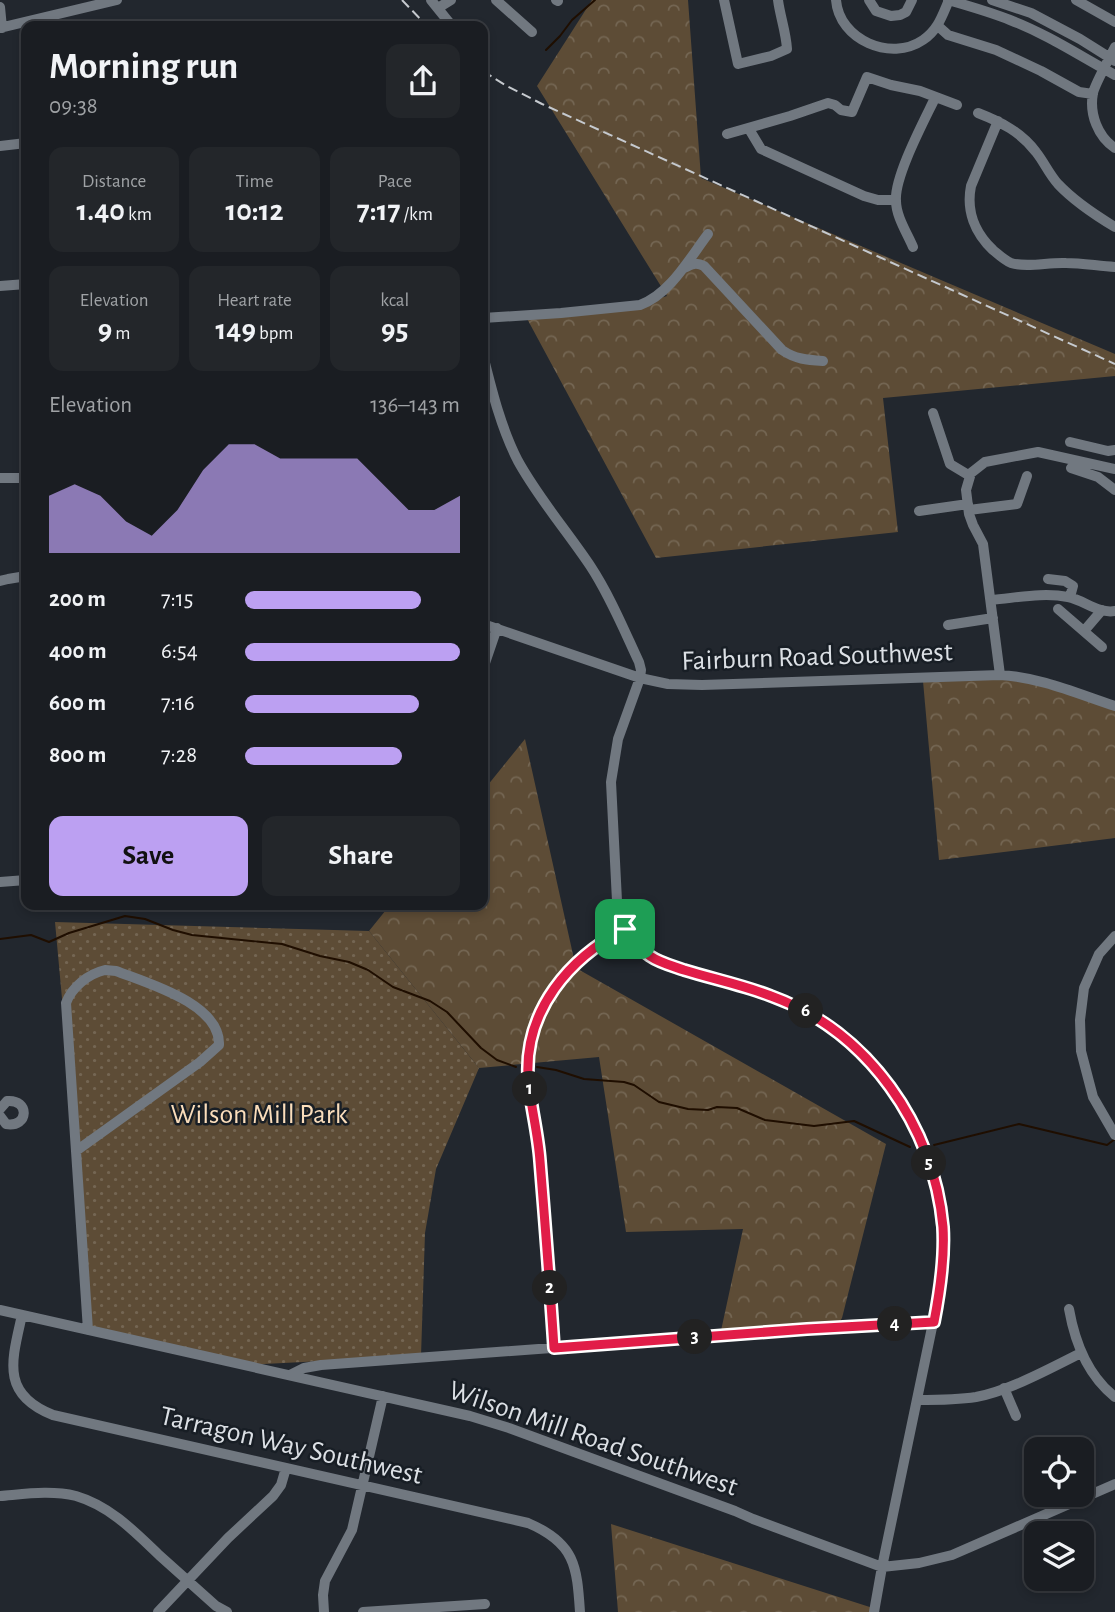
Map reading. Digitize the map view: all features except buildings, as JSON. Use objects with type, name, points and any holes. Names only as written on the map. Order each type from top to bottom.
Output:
[{"type":"street","points":[[30,21],[117,0]]},
{"type":"street","points":[[448,21],[435,4],[451,0]]},
{"type":"street","points":[[496,0],[532,32]]},
{"type":"street","points":[[724,0],[738,64],[771,57],[787,49],[778,0]]},
{"type":"street","points":[[836,0],[840,17],[852,34],[885,48],[903,48],[924,39],[938,26],[949,0],[1009,19],[1115,75]]},
{"type":"street","points":[[869,0],[876,11],[891,16],[906,12],[912,0]]},
{"type":"street","points":[[992,0],[1031,13],[1112,59]]},
{"type":"street","points":[[1076,0],[1115,22]]},
{"type":"street","points":[[0,7],[1,28],[21,23]]},
{"type":"street","points":[[938,26],[948,35],[996,50],[1079,92],[1093,94]]},
{"type":"street","points":[[1115,47],[1112,59],[1093,94],[1092,111],[1103,138],[1115,148]]},
{"type":"street","points":[[727,134],[790,117],[828,103],[852,112],[867,77],[920,91],[957,105]]},
{"type":"street","points":[[913,247],[895,200],[904,167],[935,98]]},
{"type":"street","points":[[978,113],[1019,134],[1037,153],[1057,183],[1115,227]]},
{"type":"street","points":[[998,121],[969,197],[976,228],[988,245],[1013,263],[1115,267]]},
{"type":"street","points":[[749,129],[761,149],[864,197],[895,200]]},
{"type":"street","points":[[0,146],[21,144]]},
{"type":"street","points":[[488,318],[640,305],[657,296],[708,234]]},
{"type":"street","points":[[681,270],[692,264],[704,266],[782,351],[804,360],[823,361]]},
{"type":"street","points":[[0,286],[21,284]]},
{"type":"street","points":[[488,382],[517,459],[537,493],[604,589],[639,662],[640,678],[618,739],[611,782],[617,901],[625,929],[641,949],[661,963],[770,995],[811,1014],[846,1040],[888,1083],[904,1106],[931,1167],[943,1228],[940,1289],[874,1612]]},
{"type":"street","points":[[933,413],[950,464],[970,476]]},
{"type":"street","points":[[1070,442],[1111,451],[1095,476]]},
{"type":"street","points":[[1000,675],[983,544],[968,507],[970,476],[985,462],[1038,452],[1115,468]]},
{"type":"street","points":[[1071,468],[1095,476],[1115,490]]},
{"type":"street","points":[[919,511],[1017,504],[1027,476]]},
{"type":"street","points":[[0,478],[21,478]]},
{"type":"street","points":[[0,582],[21,577]]},
{"type":"street","points":[[1048,579],[1065,581],[1073,586],[1070,597]]},
{"type":"street","points":[[991,600],[1044,595],[1070,597],[1107,612],[1115,611]]},
{"type":"street","points":[[1058,609],[1102,647]]},
{"type":"street","points":[[1084,631],[1102,610]]},
{"type":"street","points":[[948,625],[993,618]]},
{"type":"street","name":"Fairburn Road Southwest","points":[[488,626],[640,678],[668,684],[1000,675],[1041,681],[1115,706]]},
{"type":"street","points":[[488,653],[496,628]]},
{"type":"street","points":[[0,883],[21,881]]},
{"type":"street","points":[[554,1348],[539,1151],[528,1079],[530,1046],[540,1012],[558,982],[593,950],[625,929]]},
{"type":"street","points":[[1115,936],[1099,954],[1084,988],[1080,1020],[1081,1051],[1093,1097],[1115,1135]]},
{"type":"street","points":[[76,1151],[200,1062],[219,1045],[220,1036],[206,1014],[181,997],[116,971],[94,972],[69,994],[66,1003],[88,1330]]},
{"type":"street","points":[[0,1109],[7,1101],[15,1101],[21,1105],[24,1112],[21,1120],[14,1125],[6,1124],[0,1116]]},
{"type":"street","points":[[1069,1309],[1073,1332],[1081,1353],[1094,1375],[1115,1397]]},
{"type":"street","name":"Wilson Mill Road Southwest","points":[[0,1310],[470,1416],[509,1428],[882,1567],[919,1563],[952,1555],[1115,1484]]},
{"type":"street","name":"Tarragon Way Southwest","points":[[22,1315],[12,1357],[13,1373],[20,1393],[37,1409],[53,1415],[528,1523],[544,1530],[558,1541],[571,1558],[578,1578],[580,1612]]},
{"type":"street","points":[[289,1375],[304,1368],[321,1365],[934,1322]]},
{"type":"street","points":[[917,1400],[979,1396],[1034,1376],[1081,1353]]},
{"type":"street","points":[[1004,1388],[1016,1416]]},
{"type":"street","points":[[324,1612],[325,1581],[352,1530],[383,1396]]},
{"type":"street","points":[[158,1612],[228,1538],[274,1496],[281,1485],[286,1468]]},
{"type":"street","points":[[0,1496],[61,1494],[97,1504],[118,1517],[226,1612]]},
{"type":"street","points":[[363,1612],[485,1604]]},
{"type":"green space","points":[[592,0],[688,0],[701,178],[1115,354],[1115,376],[883,398],[898,532],[656,558],[524,313],[647,302],[667,296],[537,86]]},
{"type":"green space","points":[[1025,675],[1115,704],[1115,838],[939,860],[923,681]]},
{"type":"green space","points":[[525,739],[576,968],[886,1144],[842,1318],[835,1329],[719,1340],[743,1229],[626,1232],[599,1057],[479,1068],[369,931],[386,910],[488,910],[488,785]]},
{"type":"green space","name":"Wilson Mill Park","points":[[55,922],[369,931],[479,1068],[436,1169],[425,1233],[421,1356],[246,1365],[85,1330],[82,1217]]},
{"type":"green space","points":[[611,1524],[876,1609],[875,1612],[618,1612]]},
{"type":"waterway","points":[[546,50],[572,20],[595,0]]},
{"type":"waterway","points":[[0,939],[31,935],[49,942],[125,916],[145,919],[192,935],[282,944],[349,962],[368,970],[393,987],[430,1001],[447,1012],[481,1048],[497,1060],[516,1067]]},
{"type":"waterway","points":[[537,1067],[584,1079],[624,1082],[634,1085],[659,1102],[688,1109],[737,1108],[765,1120],[814,1126],[854,1121],[910,1147]]},
{"type":"waterway","points":[[934,1145],[1019,1124],[1107,1145],[1115,1139]]},
{"type":"railway","points":[[402,0],[422,21]]},
{"type":"railway","points":[[488,74],[542,104],[1115,364]]},
{"type":"route","points":[[625,929],[641,949],[661,963],[770,995],[811,1014],[846,1040],[888,1083],[917,1132],[931,1167],[939,1199],[943,1258],[934,1322],[554,1348],[539,1151],[528,1079],[530,1046],[540,1012],[558,982],[593,950],[625,929]]}]
